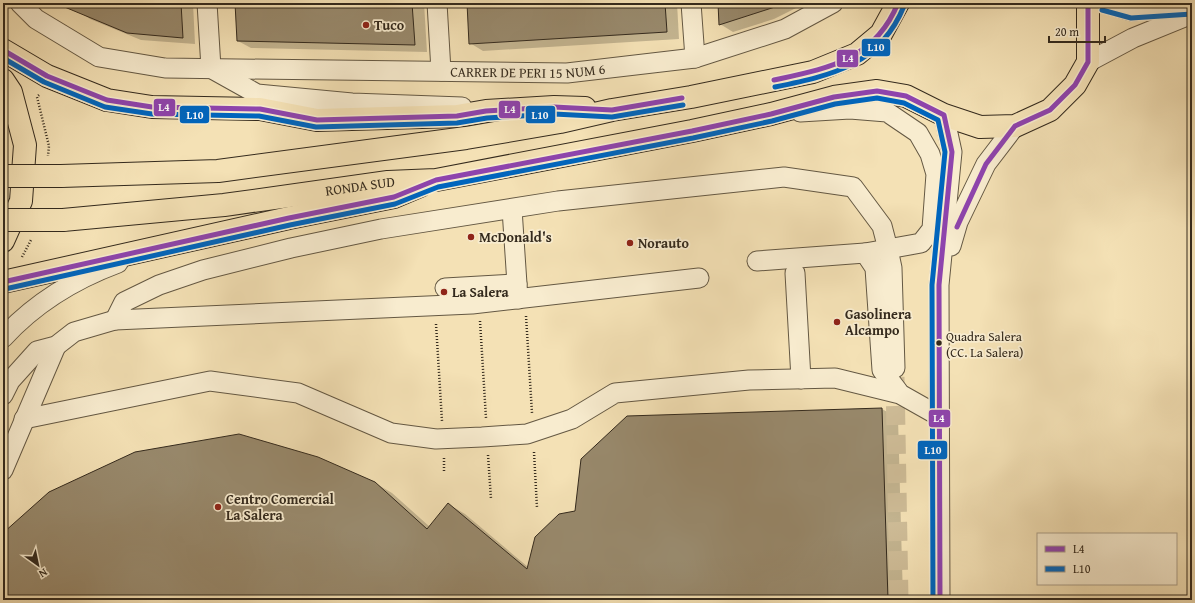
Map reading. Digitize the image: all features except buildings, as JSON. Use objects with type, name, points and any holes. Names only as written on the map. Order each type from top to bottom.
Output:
[{"type":"main road","points":[[3,176],[60,176],[218,171],[466,138],[560,122],[612,110],[691,97],[813,72],[857,54],[881,34],[898,3]]},
{"type":"main road","points":[[1015,126],[1050,110],[1075,85],[1088,62],[1088,3]]},
{"type":"main road","points":[[3,50],[47,76],[107,100],[152,106],[260,109],[317,120],[457,116],[486,111],[554,107],[612,110]]},
{"type":"main road","points":[[3,80],[11,92],[25,145],[21,201],[3,241]]},
{"type":"main road","name":"RONDA SUD","points":[[3,220],[63,220],[224,206],[388,182],[436,180],[771,114],[834,98],[877,91],[906,96],[944,115],[980,127],[1015,126]]},
{"type":"main road","points":[[3,282],[288,218],[394,197],[436,180]]},
{"type":"street","name":"CARRER DE PERI 15 NUM 6","points":[[20,3],[36,19],[99,57],[164,68],[567,73],[695,58],[785,29],[833,3]]},
{"type":"street","points":[[207,3],[211,68],[257,94],[352,103],[456,106],[486,111]]},
{"type":"street","points":[[437,3],[441,71]]},
{"type":"street","points":[[691,3],[695,58]]},
{"type":"street","points":[[1104,3],[1131,11],[1192,7]]},
{"type":"street","points":[[1088,62],[1133,38],[1192,14]]},
{"type":"street","points":[[757,261],[865,253],[921,243],[932,229],[936,174],[930,154],[918,134],[887,112],[850,109],[771,114]]},
{"type":"street","points":[[940,600],[939,285],[952,152],[944,115]]},
{"type":"street","points":[[939,285],[958,222],[986,164],[1015,126]]},
{"type":"street","points":[[115,320],[124,302],[159,285],[211,268],[291,248],[381,229],[558,201],[784,177],[853,187],[882,226],[892,268],[895,368]]},
{"type":"street","points":[[512,209],[520,294]]},
{"type":"street","points":[[3,338],[12,328],[53,296],[98,271],[164,247]]},
{"type":"street","points":[[865,253],[875,268],[882,370],[900,394]]},
{"type":"street","points":[[795,273],[801,379]]},
{"type":"street","points":[[3,395],[10,381],[37,351],[56,346],[74,332],[115,320],[479,303],[520,294],[699,278]]},
{"type":"street","points":[[445,288],[520,294]]},
{"type":"street","points":[[3,470],[56,346]]},
{"type":"street","points":[[24,419],[210,381],[298,393],[392,433],[443,438],[527,434],[572,419],[615,393],[748,380],[835,378],[900,394],[940,416]]},
{"type":"path","points":[[520,294],[533,432],[537,508]]},
{"type":"path","points":[[479,303],[491,499]]},
{"type":"path","points":[[435,305],[444,471]]},
{"type":"tunnel","points":[[895,377],[899,600]]},
{"type":"transit line","name":"L4","points":[[774,80],[813,71],[831,65],[848,58],[863,49],[877,37],[888,22],[898,3]]},
{"type":"transit line","name":"L4","points":[[957,227],[986,164],[1015,126],[1050,110],[1075,85],[1088,62],[1088,3]]},
{"type":"transit line","name":"L10","points":[[775,87],[816,78],[835,72],[868,54],[882,42],[894,26],[904,6]]},
{"type":"transit line","name":"L10","points":[[1102,10],[1131,18],[1192,14]]},
{"type":"transit line","name":"L4","points":[[3,50],[47,76],[107,100],[152,107],[260,109],[317,120],[457,116],[486,111],[554,107],[612,110],[682,98]]},
{"type":"transit line","name":"L10","points":[[3,58],[44,82],[105,107],[152,114],[259,116],[316,127],[457,123],[487,118],[554,114],[612,117],[683,105]]},
{"type":"transit line","name":"L4","points":[[3,282],[289,218],[394,197],[436,180],[692,131],[771,114],[834,97],[877,91],[906,96],[944,115],[952,152],[939,285],[940,600]]},
{"type":"transit line","name":"L10","points":[[5,289],[290,225],[395,204],[438,187],[693,138],[772,121],[835,104],[877,98],[904,103],[938,120],[945,152],[932,285],[933,600]]},
{"type":"place","name":"Tuco","points":[[366,25]]},
{"type":"place","name":"McDonald's","points":[[471,237]]},
{"type":"place","name":"Norauto","points":[[630,243]]},
{"type":"place","name":"La Salera","points":[[444,292]]},
{"type":"place","name":"Gasolinera Alcampo","points":[[837,322]]},
{"type":"place","name":"Quadra Salera (CC. La Salera)","points":[[939,343]]},
{"type":"place","name":"Centro Comercial La Salera","points":[[218,507]]}]
